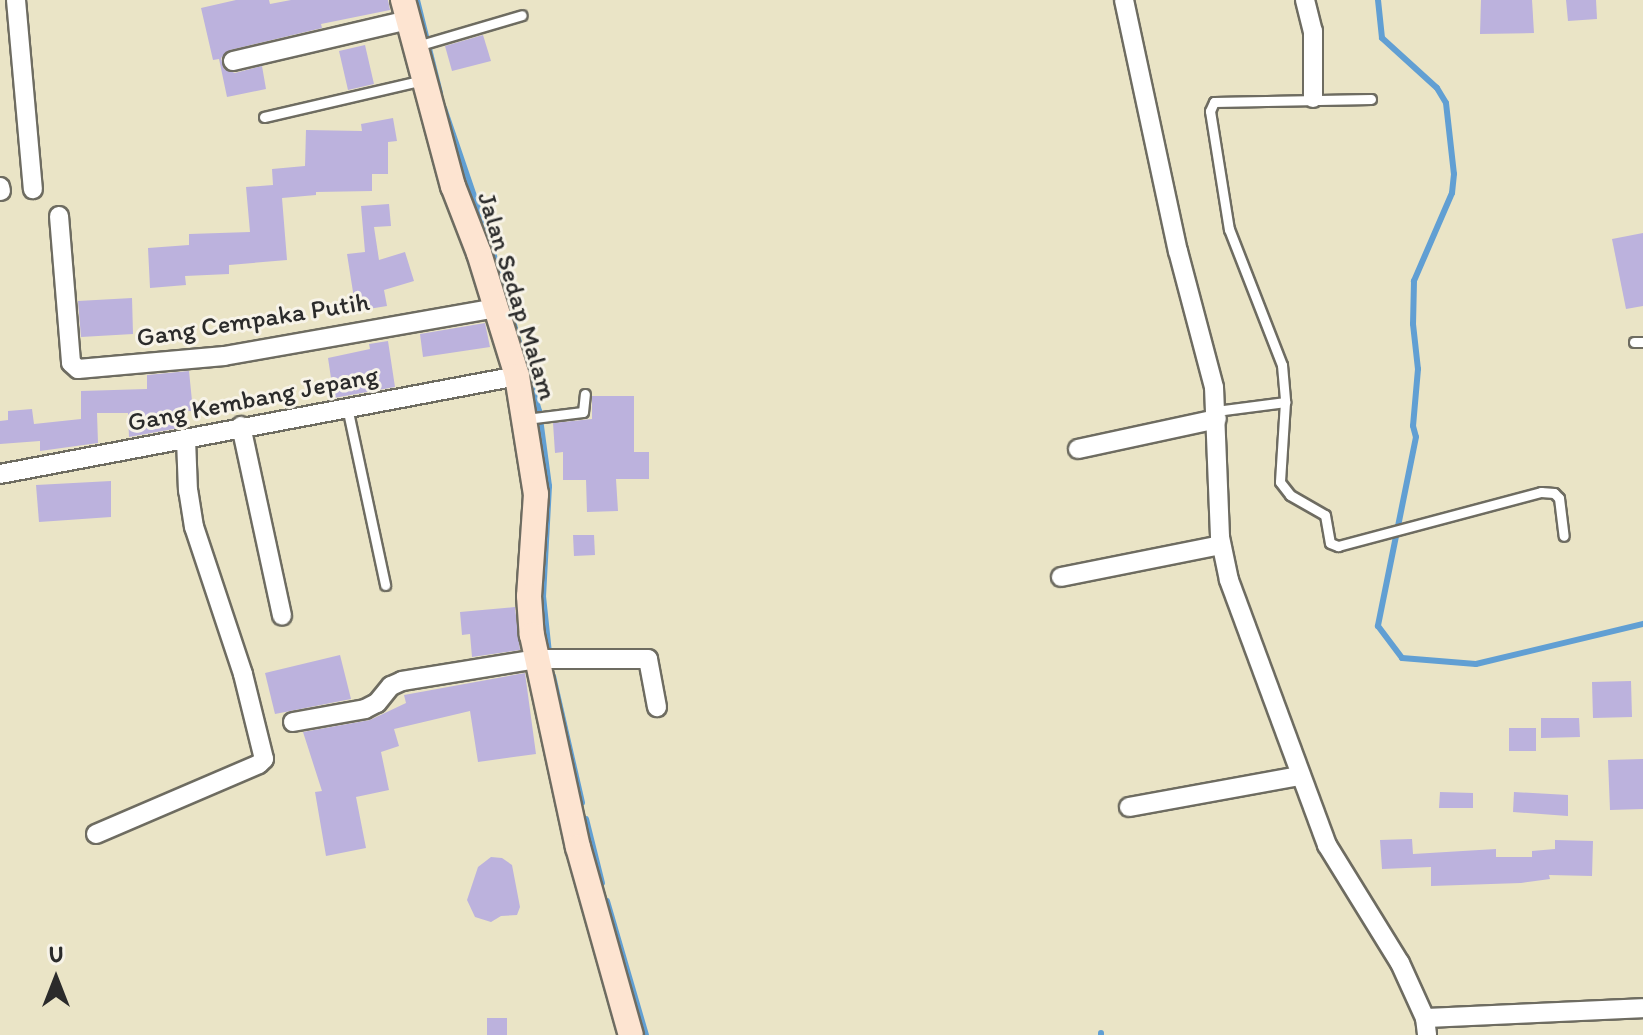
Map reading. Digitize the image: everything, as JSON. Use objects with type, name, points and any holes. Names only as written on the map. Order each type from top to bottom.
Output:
[{"type":"street","points":[[16,0],[33,189]]},
{"type":"street","points":[[1124,0],[1178,251],[1208,361],[1217,415],[1221,545],[1229,580],[1327,845],[1400,963],[1426,1026],[1643,1008]]},
{"type":"street","points":[[1305,0],[1313,31],[1313,98]]},
{"type":"street","points":[[233,61],[405,10]]},
{"type":"street","name":"Jalan Sedap Malam","points":[[405,10],[421,46],[423,80],[453,186],[517,376],[537,418],[536,494],[529,596],[548,659],[578,847],[631,1035]]},
{"type":"street","name":"Gang Cempaka Putih","points":[[59,216],[71,363],[78,369],[224,356],[496,308]]},
{"type":"street","name":"Gang Kembang Jepang","points":[[0,474],[517,376]]},
{"type":"street","points":[[1078,449],[1217,415]]},
{"type":"street","points":[[241,426],[282,616]]},
{"type":"street","points":[[96,834],[259,764],[264,759],[243,674],[194,527],[188,491],[186,440]]},
{"type":"street","points":[[1061,577],[1221,545]]},
{"type":"street","points":[[293,722],[365,709],[377,703],[391,686],[402,681],[548,659],[648,659],[657,707]]},
{"type":"street","points":[[1129,807],[1299,776]]},
{"type":"lane","points":[[421,46],[522,15]]},
{"type":"lane","points":[[264,117],[423,80]]},
{"type":"lane","points":[[1371,99],[1214,102],[1210,111],[1222,205],[1282,365],[1285,402],[1280,482],[1290,495],[1325,515],[1330,543],[1338,546],[1548,492],[1559,498],[1564,536]]},
{"type":"lane","points":[[537,418],[583,412],[585,394]]},
{"type":"lane","points":[[1217,415],[1285,402]]},
{"type":"lane","points":[[347,407],[385,585]]},
{"type":"building","points":[[236,0],[269,0],[270,4],[291,0],[388,0],[390,10],[321,24],[322,28],[230,50],[221,58],[224,69],[235,73],[262,66],[266,89],[227,97],[219,59],[213,60],[201,8]]},
{"type":"building","points":[[1481,0],[1532,0],[1534,33],[1480,34]]},
{"type":"building","points":[[1566,0],[1596,0],[1597,19],[1568,21]]},
{"type":"building","points":[[483,35],[491,61],[452,71],[445,46]]},
{"type":"building","points":[[365,45],[374,84],[348,90],[339,51]]},
{"type":"building","points":[[393,118],[397,141],[388,142],[388,174],[372,174],[372,191],[316,192],[316,195],[282,198],[287,260],[229,265],[229,274],[185,276],[186,285],[150,288],[148,248],[189,245],[189,234],[250,232],[246,187],[273,185],[272,169],[305,166],[306,130],[362,131],[361,124]]},
{"type":"building","points":[[389,204],[391,226],[374,227],[379,260],[405,252],[414,281],[384,290],[387,306],[356,311],[347,254],[365,252],[361,206]]},
{"type":"building","points":[[1643,233],[1643,306],[1626,309],[1612,239]]},
{"type":"building","points":[[132,298],[133,334],[81,337],[78,301]]},
{"type":"building","points":[[485,323],[490,347],[423,357],[420,334]]},
{"type":"building","points":[[388,341],[395,387],[334,398],[328,358],[370,349],[369,344]]},
{"type":"building","points":[[189,371],[193,411],[178,411],[179,428],[129,437],[128,413],[97,413],[98,443],[40,451],[40,441],[0,444],[0,421],[8,420],[8,411],[32,409],[34,424],[81,419],[81,391],[147,389],[147,375]]},
{"type":"building","points":[[592,396],[634,396],[634,452],[649,452],[649,479],[616,479],[618,511],[587,512],[586,480],[563,480],[563,452],[555,453],[553,423],[592,419]]},
{"type":"building","points":[[111,481],[111,517],[39,522],[36,485]]},
{"type":"building","points":[[573,535],[594,535],[595,555],[574,556]]},
{"type":"building","points":[[515,607],[520,650],[472,657],[470,634],[462,635],[460,612]]},
{"type":"building","points":[[340,655],[351,699],[275,714],[265,673]]},
{"type":"building","points":[[525,673],[536,754],[478,762],[470,711],[394,729],[399,746],[381,752],[389,790],[356,797],[366,848],[326,856],[315,792],[322,791],[303,732],[370,720],[406,703],[404,695]]},
{"type":"building","points":[[1631,681],[1632,717],[1593,718],[1592,682]]},
{"type":"building","points":[[1541,718],[1579,718],[1580,737],[1541,738]]},
{"type":"building","points":[[1509,728],[1536,728],[1536,751],[1509,751]]},
{"type":"building","points":[[1643,759],[1643,809],[1610,810],[1608,760]]},
{"type":"building","points":[[1440,792],[1473,793],[1473,808],[1439,808]]},
{"type":"building","points":[[1514,792],[1568,795],[1568,816],[1513,812]]},
{"type":"building","points":[[1412,839],[1413,854],[1496,849],[1496,857],[1532,857],[1532,851],[1555,849],[1555,840],[1593,841],[1592,876],[1549,875],[1550,879],[1521,883],[1431,886],[1431,867],[1382,869],[1380,840]]},
{"type":"building","points":[[491,857],[502,858],[512,865],[520,907],[517,915],[501,916],[491,922],[475,917],[467,900],[478,867]]},
{"type":"building","points":[[487,1018],[507,1018],[507,1035],[487,1035]]},
{"type":"waterway","points":[[417,0],[440,93]]},
{"type":"waterway","points":[[1378,0],[1382,38],[1437,88],[1446,103],[1454,174],[1452,193],[1414,281],[1413,324],[1418,369],[1413,426],[1416,437],[1378,626],[1402,658],[1476,664],[1643,624]]},
{"type":"waterway","points":[[444,108],[492,249],[539,411],[549,486],[543,596],[549,653]]},
{"type":"waterway","points":[[553,676],[582,803]]},
{"type":"waterway","points":[[586,819],[602,883]]},
{"type":"waterway","points":[[607,901],[646,1035]]}]
